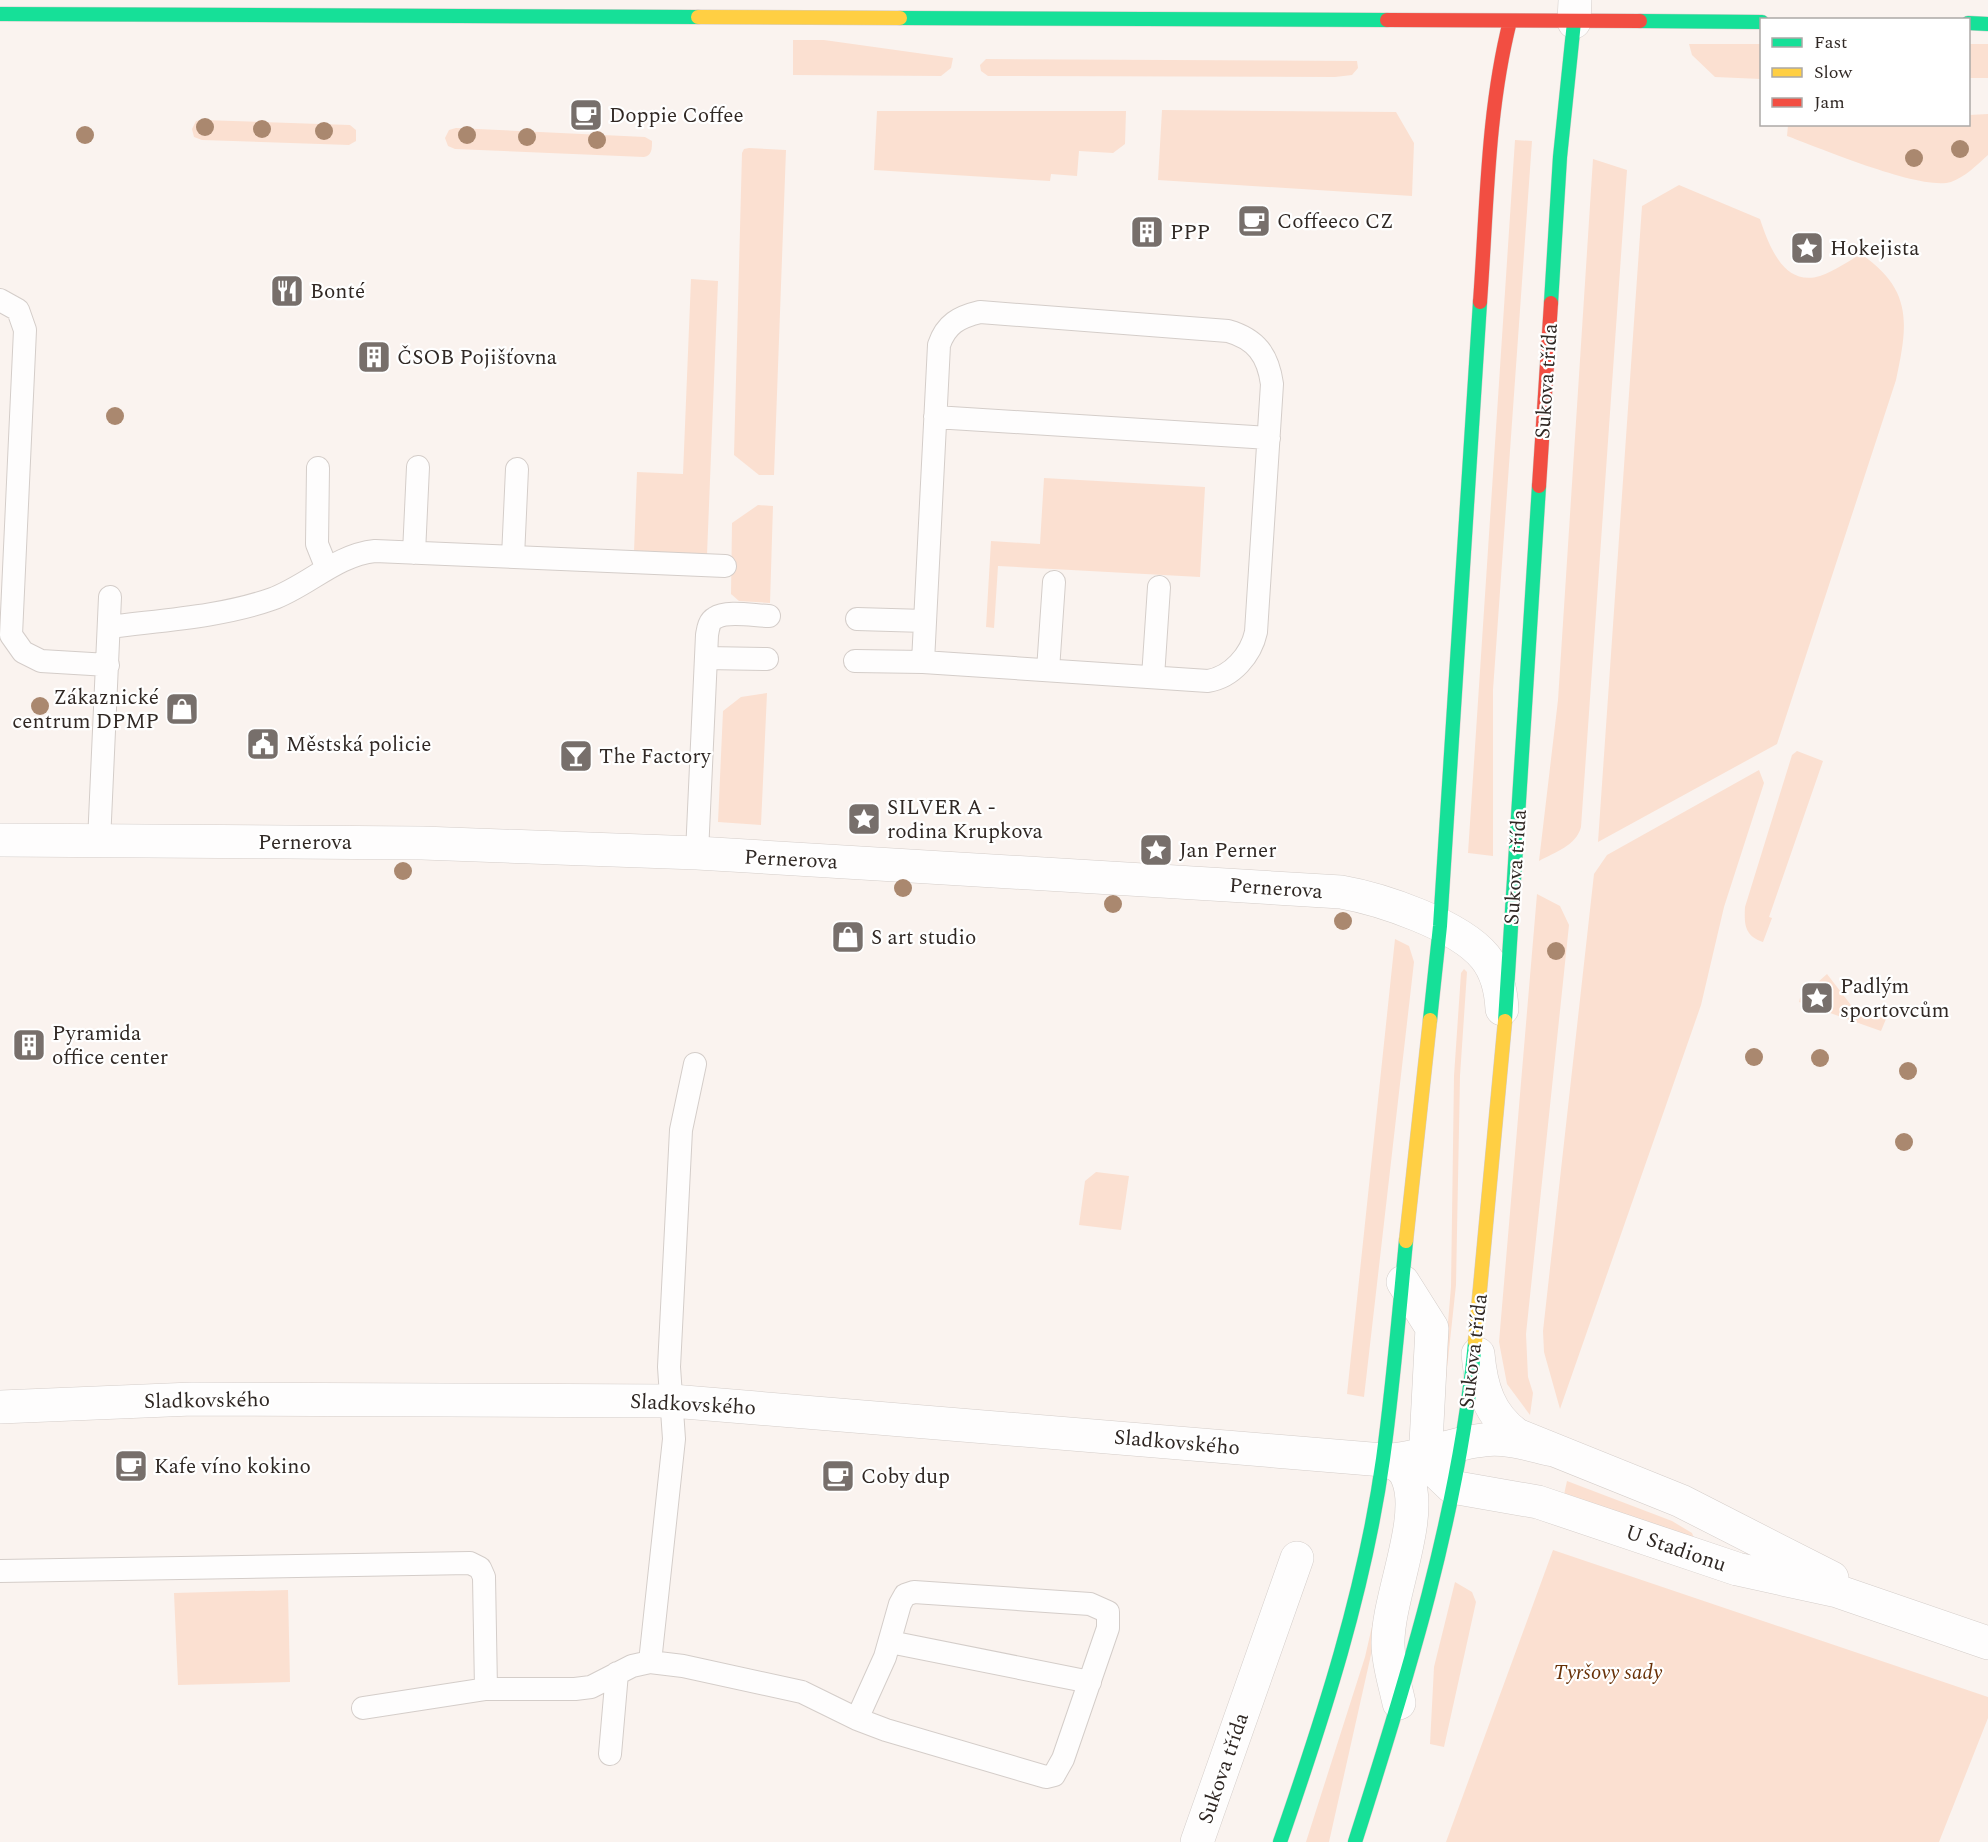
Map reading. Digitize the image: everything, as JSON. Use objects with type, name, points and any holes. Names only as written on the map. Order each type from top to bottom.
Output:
[{"type":"street","points":[[1280,1842],[1341,1650],[1370,1537],[1383,1460],[1440,927],[1492,124],[1498,68],[1513,11]]},
{"type":"street","points":[[0,14],[1574,11],[1760,22]]},
{"type":"street","name":"Sukova třída","points":[[1355,1842],[1399,1703],[1438,1558],[1470,1398],[1504,1033],[1560,157],[1574,11]]},
{"type":"street","points":[[1970,23],[1988,24]]},
{"type":"street","name":"Pernerova","points":[[0,840],[422,843],[697,853],[1341,892],[1391,904],[1440,927],[1473,946],[1491,967],[1499,981],[1504,1033]]},
{"type":"street","name":"Sukova třída","points":[[1403,1282],[1432,1328],[1427,1454]]},
{"type":"street","name":"U Stadionu","points":[[1476,1340],[1485,1393],[1497,1419],[1517,1435],[1681,1501],[1841,1583],[1940,1626]]},
{"type":"street","name":"Sladkovského","points":[[0,1407],[192,1399],[672,1401],[1383,1460]]},
{"type":"street","name":"U Stadionu","points":[[1383,1460],[1427,1454],[1460,1444],[1498,1440],[1553,1450]]},
{"type":"street","points":[[1427,1454],[1431,1467],[1452,1487]]},
{"type":"street","name":"Sukova třída","points":[[1383,1460],[1395,1463],[1404,1471],[1408,1478],[1411,1498],[1388,1644],[1399,1703]]},
{"type":"street","name":"U Stadionu","points":[[1452,1487],[1538,1502],[1737,1569],[1837,1591],[1988,1643]]},
{"type":"street","name":"Sukova třída","points":[[1197,1842],[1297,1558]]},
{"type":"lane","points":[[0,300],[18,310],[25,330],[11,635],[23,652],[41,661],[108,665]]},
{"type":"lane","points":[[855,661],[923,662],[1208,681],[1219,679],[1248,654],[1253,645],[1269,438],[1270,372],[1259,348],[1241,335],[1228,331],[996,312],[980,312],[959,318],[943,333],[939,345],[923,662]]},
{"type":"lane","points":[[935,417],[1269,438]]},
{"type":"lane","points":[[414,553],[418,467]]},
{"type":"lane","points":[[318,468],[316,544],[327,569]]},
{"type":"lane","points":[[513,557],[517,469]]},
{"type":"lane","points":[[109,627],[255,605],[296,588],[360,553],[414,553],[725,566]]},
{"type":"lane","points":[[1048,670],[1054,582]]},
{"type":"lane","points":[[1153,677],[1159,587]]},
{"type":"lane","points":[[99,842],[110,597]]},
{"type":"lane","points":[[697,853],[707,635],[710,623],[716,617],[769,616]]},
{"type":"lane","points":[[857,619],[925,621]]},
{"type":"lane","points":[[706,658],[767,659]]},
{"type":"lane","points":[[650,1662],[674,1439],[669,1367],[681,1130],[695,1064]]},
{"type":"lane","points":[[0,1571],[470,1563],[480,1568],[484,1577],[486,1689]]},
{"type":"lane","points":[[363,1708],[486,1689],[575,1689],[600,1684],[632,1666],[650,1662],[802,1692],[857,1719],[886,1730],[1046,1777],[1054,1775],[1059,1768],[1110,1620],[1108,1612],[1102,1607],[1090,1604],[914,1592],[905,1595],[900,1604],[879,1674],[857,1719]]},
{"type":"lane","points":[[890,1642],[1090,1682]]},
{"type":"lane","points":[[610,1754],[617,1674]]},
{"type":"green space","points":[[793,40],[824,40],[953,58],[951,68],[941,76],[793,75]]},
{"type":"green space","points":[[1689,44],[1760,44],[1760,79],[1715,77],[1692,55]]},
{"type":"green space","points":[[1970,44],[1988,44],[1988,78],[1970,78]]},
{"type":"green space","points":[[986,59],[1357,61],[1358,68],[1352,75],[1335,77],[988,76],[981,71],[980,65]]},
{"type":"green space","points":[[1162,110],[1396,112],[1414,143],[1412,196],[1158,180]]},
{"type":"green space","points":[[877,111],[1126,111],[1125,144],[1113,153],[1079,151],[1077,176],[1051,174],[1050,181],[874,170]]},
{"type":"green space","points":[[1988,114],[1988,155],[1966,174],[1951,182],[1937,183],[1895,175],[1787,136],[1788,126],[1970,126],[1970,115]]},
{"type":"green space","points":[[196,121],[350,125],[356,130],[356,141],[349,145],[202,140],[194,137],[192,129]]},
{"type":"green space","points":[[456,128],[645,137],[652,141],[652,146],[650,153],[644,157],[455,149],[448,146],[445,138],[449,130]]},
{"type":"green space","points":[[1515,140],[1532,141],[1493,690],[1493,856],[1468,853]]},
{"type":"green space","points":[[744,149],[786,150],[774,475],[759,475],[734,455],[742,153]]},
{"type":"green space","points":[[1593,159],[1627,170],[1581,827],[1570,844],[1539,861],[1558,700]]},
{"type":"green space","points":[[1679,185],[1760,219],[1773,252],[1788,270],[1797,276],[1807,278],[1820,276],[1861,254],[1878,267],[1898,295],[1903,310],[1903,342],[1896,380],[1777,744],[1598,842],[1642,206]]},
{"type":"green space","points":[[691,279],[718,281],[707,555],[634,552],[637,472],[683,474]]},
{"type":"green space","points":[[1044,478],[1205,487],[1200,577],[998,566],[994,628],[986,627],[991,541],[1040,544]]},
{"type":"green space","points":[[758,505],[773,506],[770,603],[739,601],[731,594],[732,523]]},
{"type":"green space","points":[[767,693],[761,825],[718,822],[723,711],[741,697]]},
{"type":"green space","points":[[1797,751],[1823,761],[1769,917],[1772,918],[1763,942],[1749,933],[1745,919],[1745,907],[1792,755]]},
{"type":"green space","points":[[1759,770],[1764,783],[1724,907],[1701,1005],[1560,1409],[1544,1352],[1543,1331],[1594,874],[1607,855]]},
{"type":"green space","points":[[1537,894],[1560,906],[1569,925],[1526,1334],[1528,1377],[1533,1393],[1530,1415],[1507,1384],[1499,1342]]},
{"type":"green space","points":[[1395,939],[1409,946],[1414,962],[1364,1397],[1347,1394]]},
{"type":"green space","points":[[1464,969],[1467,972],[1460,1076],[1456,1285],[1446,1378],[1443,1381],[1451,1287],[1454,1076],[1461,973]]},
{"type":"green space","points":[[1827,974],[1854,1009],[1886,1019],[1881,1031],[1799,1002],[1800,998]]},
{"type":"green space","points":[[1096,1172],[1129,1176],[1121,1230],[1079,1225],[1085,1181]]},
{"type":"green space","points":[[1567,1481],[1672,1521],[1692,1533],[1697,1546],[1563,1499]]},
{"type":"green space","name":"Tyršovy sady","points":[[1553,1550],[1988,1697],[1988,1718],[1939,1842],[1446,1842]]},
{"type":"green space","points":[[1387,1561],[1392,1561],[1329,1842],[1306,1842],[1365,1657]]},
{"type":"green space","points":[[1455,1582],[1472,1592],[1476,1602],[1444,1747],[1430,1744],[1434,1667]]},
{"type":"green space","points":[[288,1590],[290,1682],[178,1685],[174,1593]]},
{"type":"traffic: fast","points":[[0,14],[698,17]]},
{"type":"traffic: fast","points":[[900,18],[1387,20]]},
{"type":"traffic: fast","points":[[1640,21],[1760,22]]},
{"type":"traffic: fast","points":[[1551,303],[1560,157],[1574,22]]},
{"type":"traffic: fast","points":[[1970,23],[1988,24]]},
{"type":"traffic: fast","points":[[1430,1020],[1440,926],[1480,302]]},
{"type":"traffic: fast","points":[[1505,1021],[1539,486]]},
{"type":"traffic: fast","points":[[1280,1842],[1327,1701],[1365,1556],[1387,1432],[1406,1241]]},
{"type":"traffic: fast","points":[[1355,1842],[1412,1657],[1444,1532],[1457,1469],[1475,1342]]},
{"type":"traffic: slow","points":[[698,17],[900,18]]},
{"type":"traffic: slow","points":[[1406,1241],[1430,1020]]},
{"type":"traffic: slow","points":[[1475,1342],[1505,1021]]},
{"type":"traffic: jam","points":[[1387,20],[1640,21]]},
{"type":"traffic: jam","points":[[1480,302],[1492,125],[1502,55],[1510,21]]},
{"type":"traffic: jam","points":[[1539,486],[1551,303]]},
{"type":"place","name":"Doppie Coffee","points":[[586,115]]},
{"type":"place","name":"Coffeeco CZ","points":[[1254,221]]},
{"type":"place","name":"PPP","points":[[1147,232]]},
{"type":"place","name":"Hokejista","points":[[1807,248]]},
{"type":"place","name":"Bonté","points":[[287,291]]},
{"type":"place","name":"ČSOB Pojišťovna","points":[[374,357]]},
{"type":"place","name":"Zákaznické centrum DPMP","points":[[182,709]]},
{"type":"place","name":"Městská policie","points":[[263,744]]},
{"type":"place","name":"The Factory","points":[[576,756]]},
{"type":"place","name":"SILVER A - rodina Krupkova","points":[[864,819]]},
{"type":"place","name":"Jan Perner","points":[[1156,850]]},
{"type":"place","name":"S art studio","points":[[848,937]]},
{"type":"place","name":"Padlým sportovcům","points":[[1817,998]]},
{"type":"place","name":"Pyramida office center","points":[[29,1045]]},
{"type":"place","name":"Kafe víno kokino","points":[[131,1466]]},
{"type":"place","name":"Coby dup","points":[[838,1476]]}]
